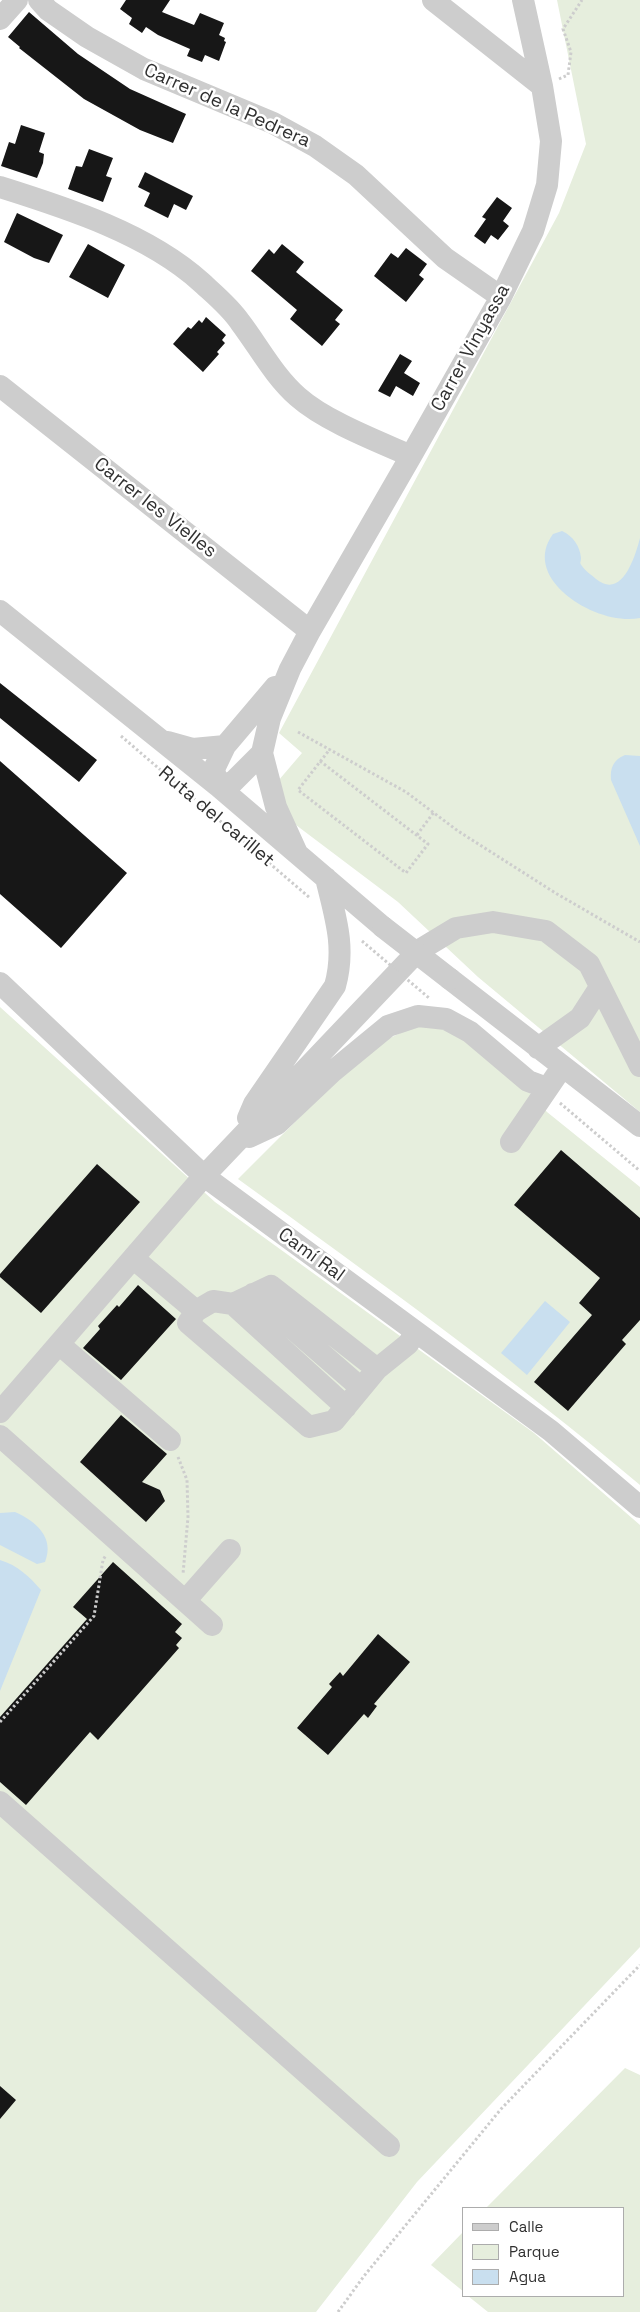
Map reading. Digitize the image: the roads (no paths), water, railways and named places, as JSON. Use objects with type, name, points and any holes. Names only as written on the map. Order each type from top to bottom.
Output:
[{"type":"street","points":[[0,19],[17,0]]},
{"type":"street","name":"Carrer de la Pedrera","points":[[40,0],[48,10],[87,36],[144,69],[273,123],[315,146],[356,174],[445,258],[500,297]]},
{"type":"street","points":[[433,0],[542,86]]},
{"type":"street","name":"Carrer Vinyassa","points":[[290,669],[310,631],[412,456],[500,297],[533,231],[548,185],[551,141],[542,86],[523,0]]},
{"type":"street","points":[[0,187],[52,203],[116,230],[162,253],[200,281],[240,320],[267,361],[298,397],[326,416],[412,456]]},
{"type":"street","name":"Carrer les Vielles","points":[[0,386],[310,631]]},
{"type":"street","points":[[0,612],[218,786],[383,927],[640,1126]]},
{"type":"street","points":[[218,786],[214,770],[225,746],[290,669]]},
{"type":"street","points":[[290,669],[270,718],[262,753],[276,807],[298,853]]},
{"type":"street","points":[[161,740],[194,749],[225,746]]},
{"type":"street","points":[[218,786],[233,782],[262,753]]},
{"type":"street","points":[[236,1143],[254,1104],[335,986],[340,969],[341,952],[336,919],[326,878]]},
{"type":"street","points":[[0,1412],[133,1258],[236,1143],[418,951],[456,928],[493,922],[546,931],[589,964],[640,1066]]},
{"type":"street","name":"Camí Ral","points":[[0,983],[201,1181],[416,1332],[551,1431],[640,1506]]},
{"type":"street","points":[[538,1048],[580,1018],[600,987]]},
{"type":"street","points":[[236,1143],[277,1124],[332,1072],[388,1026],[418,1016],[446,1020],[470,1032],[528,1081],[547,1088]]},
{"type":"street","points":[[511,1142],[563,1067]]},
{"type":"street","points":[[133,1258],[196,1312]]},
{"type":"street","points":[[234,1304],[271,1286],[377,1368]]},
{"type":"street","points":[[254,1294],[361,1388]]},
{"type":"street","points":[[346,1407],[234,1304],[213,1301],[196,1312],[188,1323],[309,1427],[334,1421],[346,1407],[377,1368],[408,1344],[416,1332]]},
{"type":"street","points":[[59,1344],[170,1440]]},
{"type":"street","points":[[0,1436],[212,1625]]},
{"type":"street","points":[[182,1597],[230,1550]]},
{"type":"street","points":[[0,1802],[389,2146]]},
{"type":"water","points":[[562,531],[573,539],[577,546],[581,558],[580,563],[583,568],[605,584],[613,584],[626,574],[635,555],[640,538],[640,618],[623,619],[585,608],[568,597],[555,583],[546,568],[545,551],[553,534]]},
{"type":"water","points":[[625,755],[640,756],[640,846],[611,780],[613,765]]},
{"type":"water","points":[[545,1301],[570,1322],[527,1375],[501,1353]]},
{"type":"water","points":[[15,1512],[30,1520],[42,1531],[47,1545],[45,1562],[37,1564],[0,1545],[0,1513]]},
{"type":"water","points":[[0,1560],[22,1572],[41,1590],[0,1691]]}]
